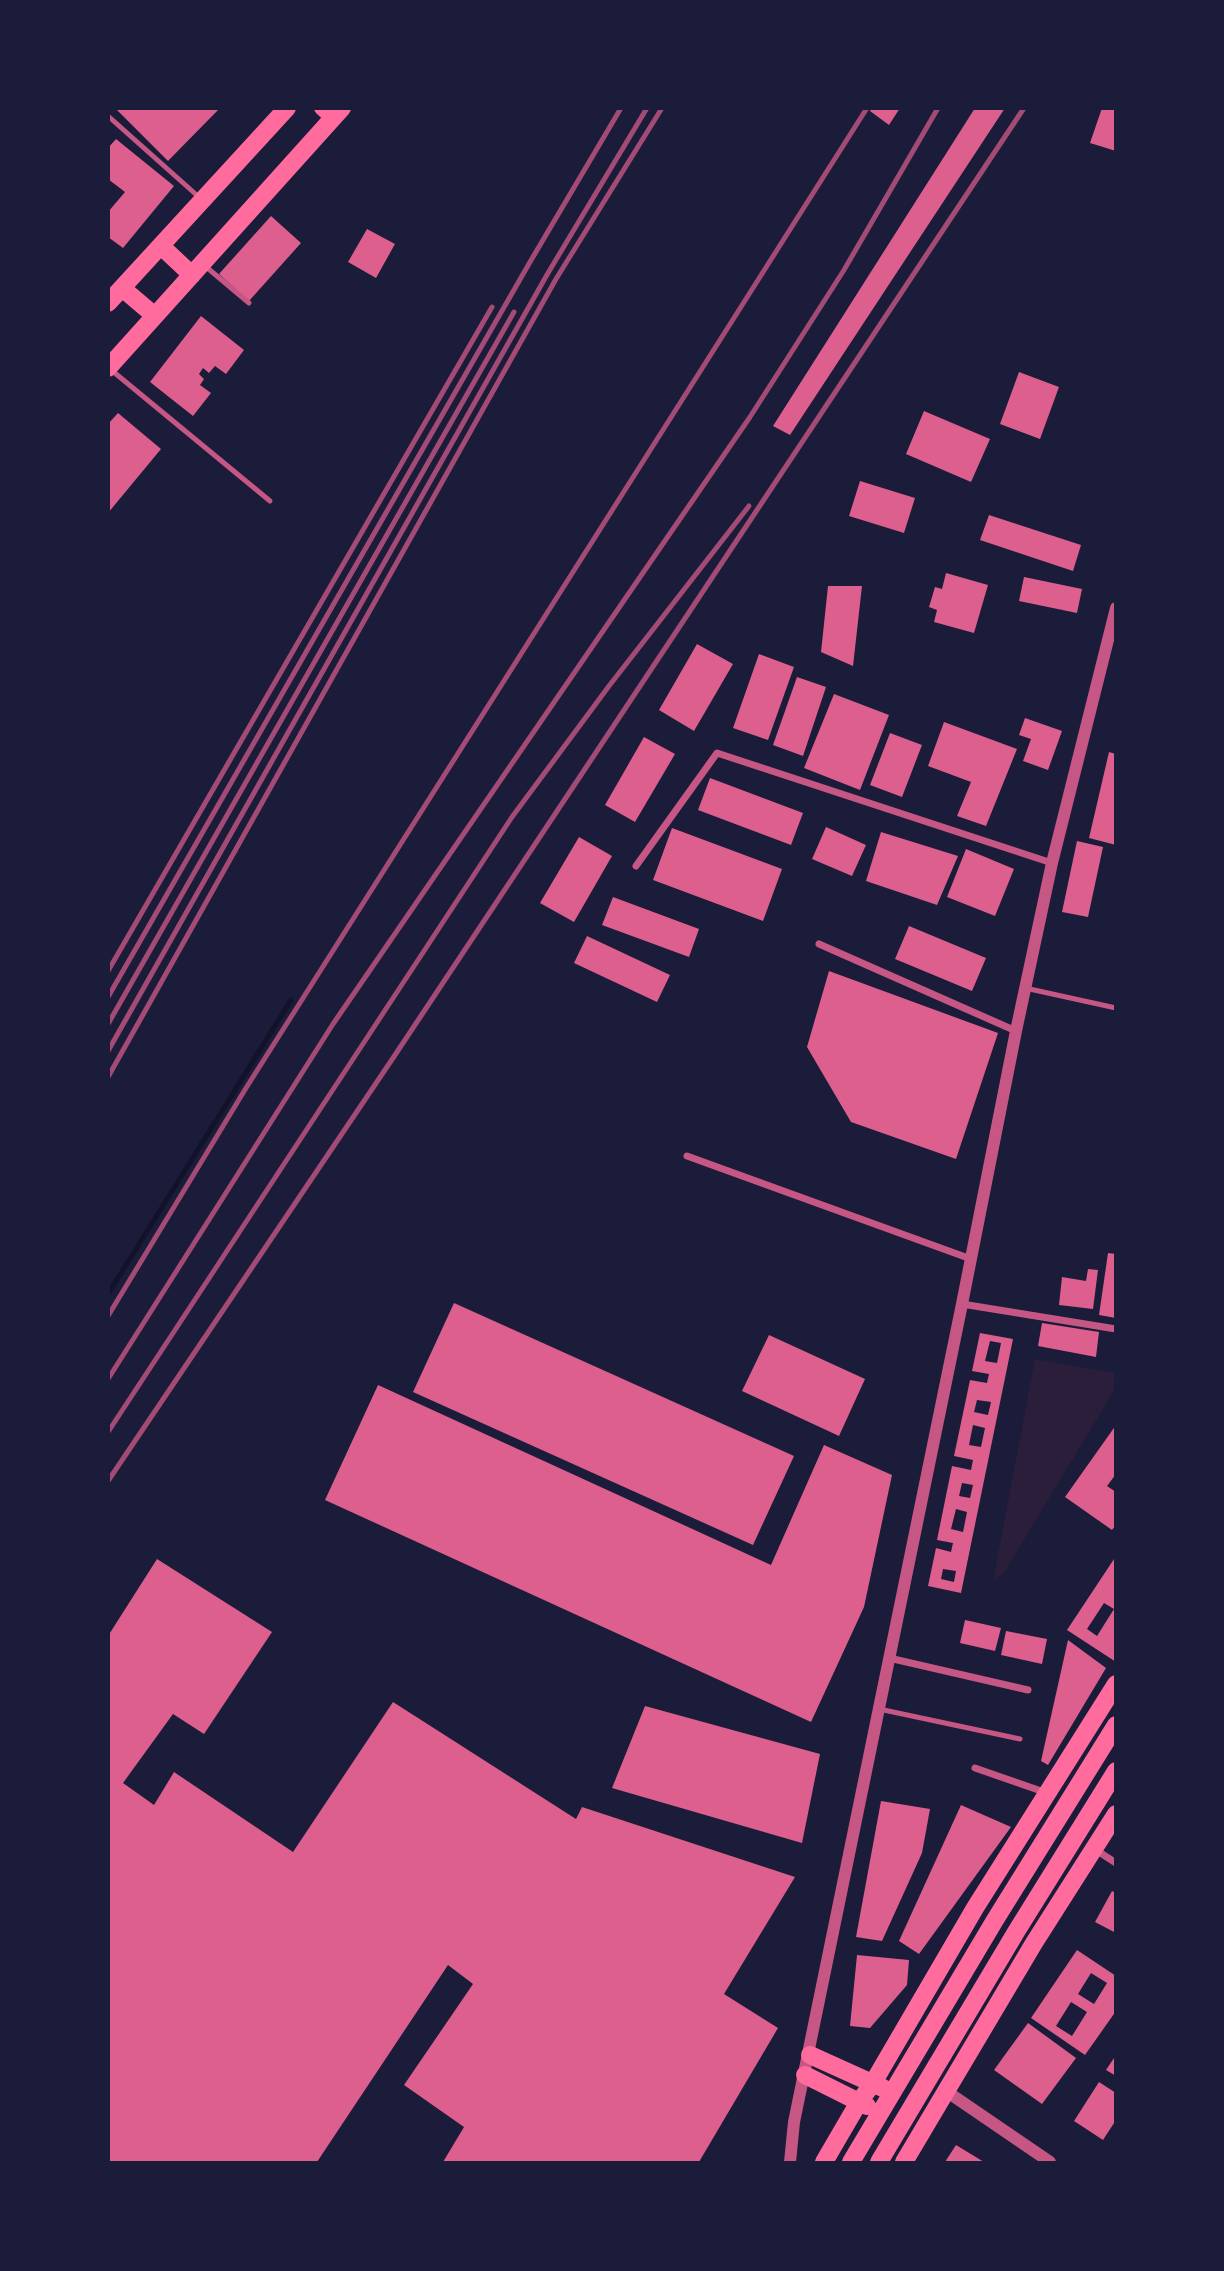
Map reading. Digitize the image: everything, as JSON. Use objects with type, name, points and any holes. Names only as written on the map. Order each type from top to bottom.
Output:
[{"type":"main road","points":[[108,303],[286,108]]},
{"type":"main road","points":[[109,368],[332,112]]},
{"type":"main road","points":[[161,246],[198,269]]},
{"type":"main road","points":[[122,288],[155,316]]},
{"type":"main road","points":[[824,2162],[975,1908],[1115,1684]]},
{"type":"main road","points":[[851,2162],[1115,1725]]},
{"type":"main road","points":[[879,2162],[1115,1771]]},
{"type":"main road","points":[[904,2162],[1034,1943],[1115,1814]]},
{"type":"main road","points":[[810,2054],[933,2113]]},
{"type":"main road","points":[[805,2075],[921,2134]]},
{"type":"street","points":[[790,2162],[794,2122],[810,2054],[1016,1031],[1052,863],[1105,660],[1115,608]]},
{"type":"street","points":[[636,866],[717,753],[1052,863]]},
{"type":"street","points":[[819,944],[1016,1031]]},
{"type":"street","points":[[687,1156],[971,1259]]},
{"type":"street","points":[[962,1304],[1115,1329]]},
{"type":"street","points":[[890,1658],[1028,1690]]},
{"type":"street","points":[[975,1768],[1047,1793]]},
{"type":"street","points":[[1093,1849],[1115,1863]]},
{"type":"street","points":[[946,2091],[1050,2162]]},
{"type":"lane","points":[[108,116],[202,201]]},
{"type":"lane","points":[[198,269],[249,303]]},
{"type":"lane","points":[[109,368],[270,501]]},
{"type":"lane","points":[[1025,988],[1115,1008]]},
{"type":"lane","points":[[879,1709],[1020,1739]]},
{"type":"shaded area","points":[[1035,1359],[1115,1373],[1115,1389],[1004,1573],[993,1581]]},
{"type":"building","points":[[115,108],[220,108],[168,161]]},
{"type":"building","points":[[871,108],[900,108],[889,125],[870,111]]},
{"type":"building","points":[[975,108],[1005,108],[790,435],[773,426]]},
{"type":"building","points":[[1102,108],[1116,108],[1116,151],[1090,143]]},
{"type":"building","points":[[116,139],[174,186],[123,248],[108,237],[108,212],[125,192],[108,179],[108,148]]},
{"type":"building","points":[[271,216],[301,243],[249,301],[219,274]]},
{"type":"building","points":[[367,229],[395,244],[376,278],[348,262]]},
{"type":"building","points":[[201,316],[244,350],[226,374],[215,366],[209,373],[203,368],[199,374],[204,379],[200,385],[211,393],[193,416],[150,382]]},
{"type":"building","points":[[1019,372],[1059,387],[1040,439],[1000,424]]},
{"type":"building","points":[[924,411],[990,439],[971,482],[906,454]]},
{"type":"building","points":[[118,413],[161,449],[108,513],[108,424]]},
{"type":"building","points":[[860,481],[915,498],[904,533],[849,516]]},
{"type":"building","points":[[989,515],[1081,545],[1073,571],[980,540]]},
{"type":"building","points":[[946,573],[988,585],[974,633],[934,622],[937,610],[929,607],[935,587],[942,589]]},
{"type":"building","points":[[1024,577],[1082,589],[1077,613],[1019,601]]},
{"type":"building","points":[[828,586],[862,586],[853,666],[821,652]]},
{"type":"building","points":[[697,644],[733,664],[694,731],[659,710]]},
{"type":"building","points":[[759,654],[794,667],[768,740],[733,728]]},
{"type":"building","points":[[797,677],[826,687],[803,756],[773,745]]},
{"type":"building","points":[[834,694],[889,715],[860,790],[804,768]]},
{"type":"building","points":[[1025,718],[1062,731],[1048,770],[1023,761],[1031,739],[1019,735]]},
{"type":"building","points":[[944,722],[1017,749],[986,826],[957,816],[971,782],[928,766]]},
{"type":"building","points":[[890,733],[922,745],[902,797],[870,785]]},
{"type":"building","points":[[644,737],[675,754],[635,822],[605,805]]},
{"type":"building","points":[[1109,752],[1116,754],[1116,845],[1089,838]]},
{"type":"building","points":[[710,778],[803,813],[791,845],[698,810]]},
{"type":"building","points":[[826,827],[866,845],[852,876],[812,859]]},
{"type":"building","points":[[672,828],[782,869],[763,921],[653,880]]},
{"type":"building","points":[[881,832],[958,856],[937,905],[866,881]]},
{"type":"building","points":[[579,837],[612,856],[574,922],[540,903]]},
{"type":"building","points":[[1077,841],[1103,847],[1088,917],[1062,912]]},
{"type":"building","points":[[966,849],[1014,869],[995,916],[947,897]]},
{"type":"building","points":[[613,897],[699,929],[689,957],[602,925]]},
{"type":"building","points":[[909,926],[986,958],[972,991],[895,959]]},
{"type":"building","points":[[587,936],[670,975],[657,1002],[574,963]]},
{"type":"building","points":[[829,971],[998,1033],[956,1159],[851,1122],[807,1047]]},
{"type":"building","points":[[1108,1253],[1116,1254],[1116,1318],[1099,1315]]},
{"type":"building","points":[[1088,1269],[1098,1270],[1093,1309],[1059,1305],[1062,1277],[1086,1281]]},
{"type":"building","points":[[454,1303],[794,1456],[753,1545],[413,1392]]},
{"type":"building","points":[[1042,1323],[1099,1332],[1096,1357],[1038,1346]]},
{"type":"building","points":[[980,1333],[1013,1339],[961,1593],[928,1586],[936,1548],[951,1552],[953,1543],[937,1540],[952,1466],[971,1470],[973,1460],[954,1456],[970,1380],[987,1383],[989,1374],[972,1371]],"holes":[[[990,1341],[1001,1343],[997,1363],[985,1361]],[[977,1400],[991,1402],[988,1415],[974,1412]],[[973,1425],[985,1428],[981,1447],[969,1445]],[[962,1483],[973,1485],[970,1498],[959,1496]],[[956,1509],[967,1512],[963,1532],[951,1529]],[[943,1569],[956,1571],[954,1582],[941,1579]]]},
{"type":"building","points":[[769,1335],[865,1379],[839,1436],[742,1391]]},
{"type":"building","points":[[378,1385],[771,1565],[824,1445],[892,1475],[864,1607],[811,1722],[325,1500]]},
{"type":"building","points":[[1116,1425],[1116,1474],[1107,1486],[1116,1492],[1116,1525],[1112,1530],[1065,1497]]},
{"type":"building","points":[[1116,1556],[1116,1662],[1067,1630]],"holes":[[[1104,1603],[1114,1609],[1097,1636],[1087,1629]]]},
{"type":"building","points":[[157,1559],[272,1632],[204,1734],[173,1714],[123,1783],[154,1805],[174,1772],[293,1852],[393,1702],[576,1819],[582,1807],[795,1877],[724,1994],[778,2028],[699,2162],[443,2162],[464,2127],[404,2085],[473,1984],[448,1965],[317,2162],[108,2162],[108,1636]]},
{"type":"building","points":[[965,1620],[1001,1628],[995,1651],[960,1643]]},
{"type":"building","points":[[1006,1631],[1047,1639],[1042,1664],[1001,1655]]},
{"type":"building","points":[[1068,1640],[1106,1668],[1048,1765],[1041,1761]]},
{"type":"building","points":[[645,1706],[820,1754],[802,1843],[612,1788]]},
{"type":"building","points":[[881,1801],[930,1809],[922,1853],[882,1941],[856,1937]]},
{"type":"building","points":[[961,1805],[1011,1827],[919,1954],[899,1941]]},
{"type":"building","points":[[1112,1891],[1116,1893],[1116,1933],[1095,1922]]},
{"type":"building","points":[[1077,1950],[1116,1976],[1116,2011],[1085,2055],[1031,2018]],"holes":[[[1091,1973],[1107,1983],[1094,2004],[1078,1994]],[[1071,2002],[1087,2012],[1072,2036],[1056,2026]]]},
{"type":"building","points":[[857,1955],[909,1960],[907,1985],[870,2028],[850,2026]]},
{"type":"building","points":[[1028,2023],[1076,2058],[1042,2104],[994,2070]]},
{"type":"building","points":[[1116,2055],[1116,2076],[1106,2070]]},
{"type":"building","points":[[1099,2082],[1116,2093],[1116,2120],[1103,2140],[1074,2121]]},
{"type":"building","points":[[956,2145],[984,2162],[945,2162]]},
{"type":"waterway","points":[[108,1294],[291,1000]]},
{"type":"railway","points":[[108,997],[621,108]]},
{"type":"railway","points":[[108,1051],[548,273],[647,108]]},
{"type":"railway","points":[[108,1077],[556,279],[662,108]]},
{"type":"railway","points":[[108,1316],[246,1088],[867,108]]},
{"type":"railway","points":[[108,1379],[333,1024],[750,417],[844,270],[938,108]]},
{"type":"railway","points":[[108,1481],[393,1058],[1024,108]]},
{"type":"railway","points":[[108,971],[492,307]]},
{"type":"railway","points":[[108,1024],[514,312]]},
{"type":"railway","points":[[108,1432],[512,817],[609,686],[749,506]]}]
